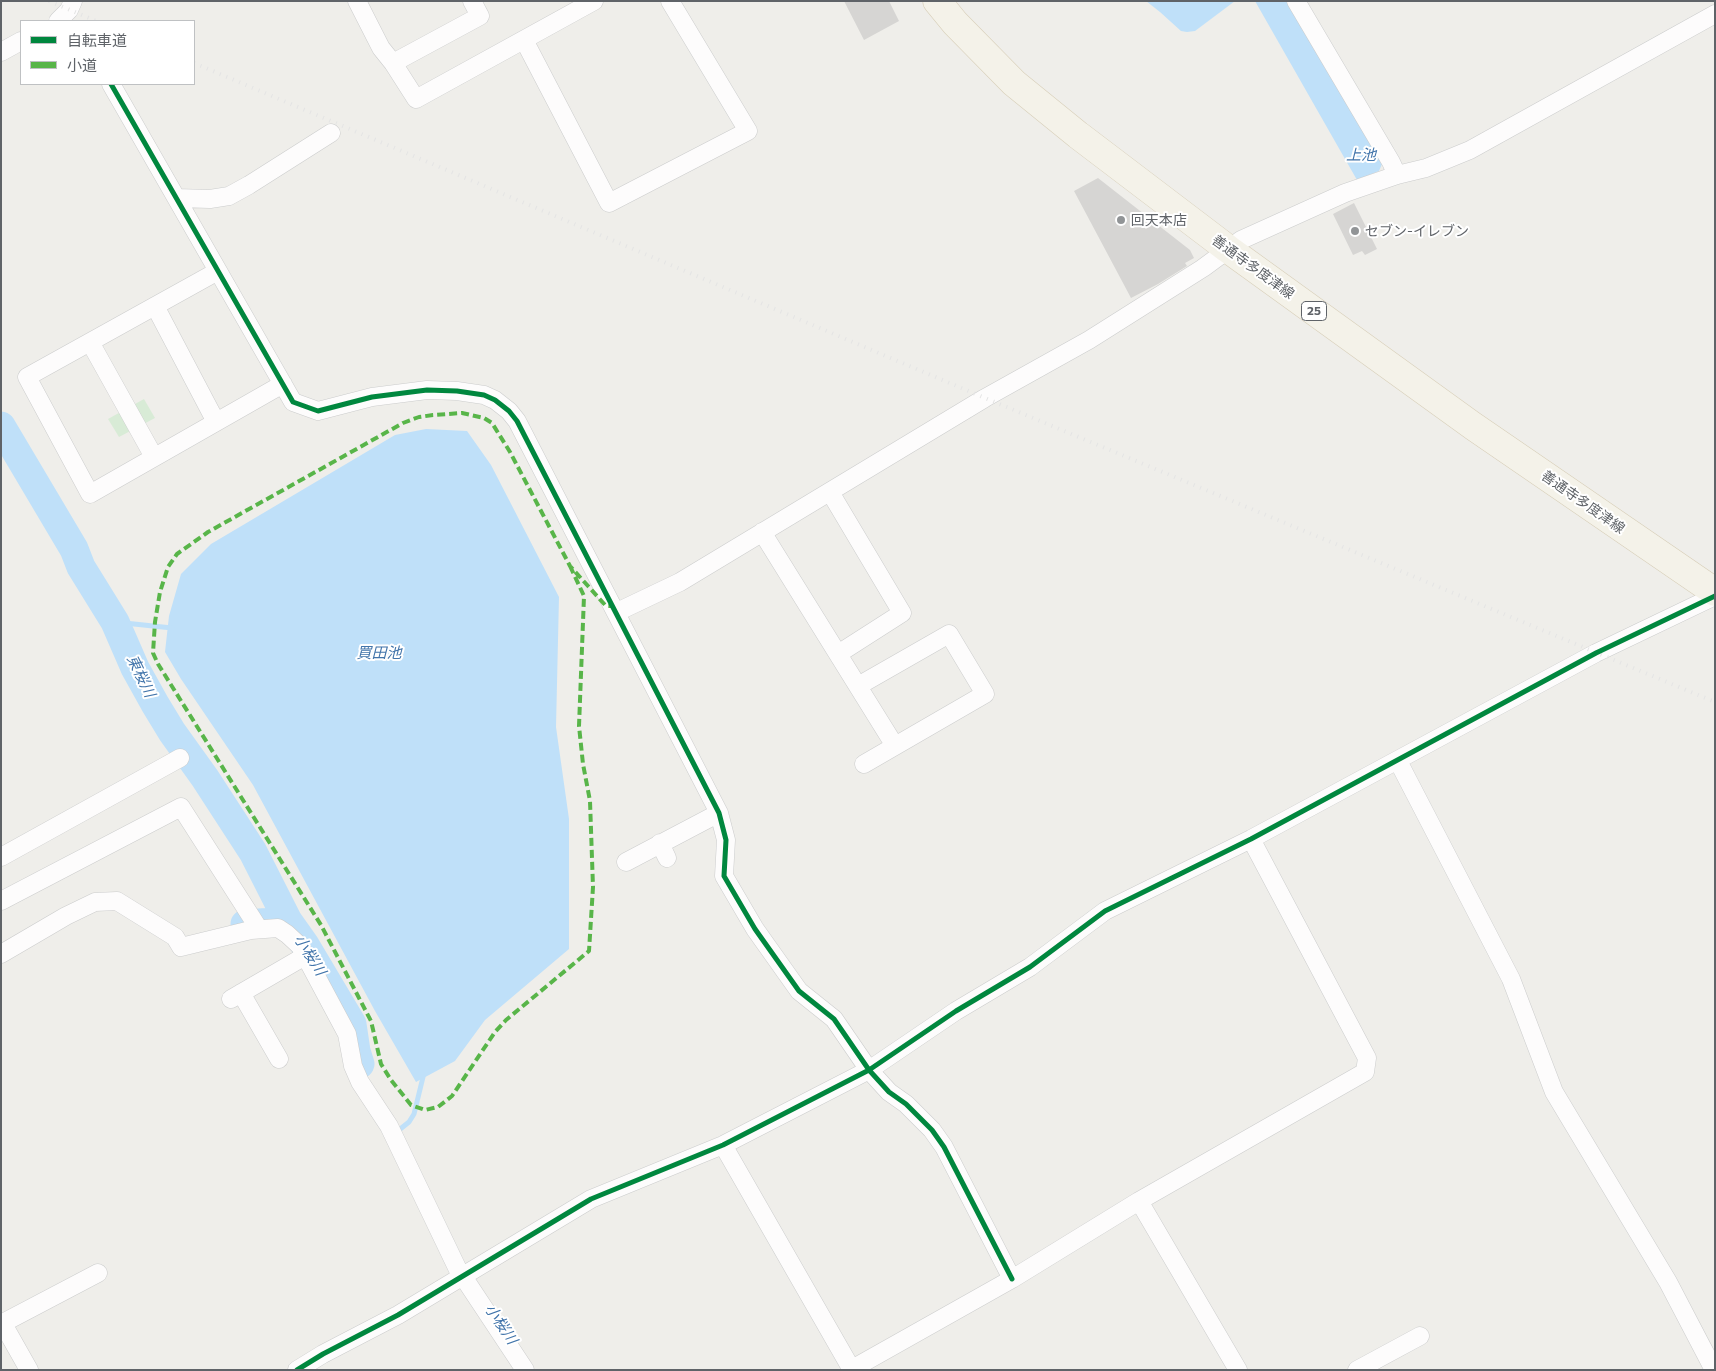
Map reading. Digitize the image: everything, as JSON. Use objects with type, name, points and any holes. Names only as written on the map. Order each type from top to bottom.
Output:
[{"type":"main road","name":"善通寺多度津線","points":[[937,1],[954,23],[1014,83],[1078,135],[1228,249],[1473,426],[1715,594]]},
{"type":"street","points":[[59,20],[69,10],[73,1]]},
{"type":"street","points":[[357,1],[381,48],[393,63],[416,100],[594,1]]},
{"type":"street","points":[[393,63],[480,16],[472,1]]},
{"type":"street","points":[[524,40],[609,203],[748,131],[670,1]]},
{"type":"street","points":[[1296,1],[1397,175]]},
{"type":"street","points":[[617,612],[680,582],[985,398],[1089,340],[1203,268],[1241,240],[1345,193],[1397,175],[1426,168],[1470,150],[1715,14]]},
{"type":"street","points":[[1,52],[20,42]]},
{"type":"street","points":[[112,85],[293,402],[318,411],[372,397],[427,390],[466,392],[484,395],[495,400],[509,411],[517,421],[719,813],[726,840],[724,876],[728,884],[755,930],[799,991],[834,1019],[869,1070],[889,1092],[906,1104],[932,1130],[944,1148],[1012,1278]]},
{"type":"street","points":[[176,198],[210,199],[229,196],[331,133]]},
{"type":"street","points":[[218,271],[27,377],[90,494],[283,384]]},
{"type":"street","points":[[155,306],[216,422]]},
{"type":"street","points":[[90,342],[154,457]]},
{"type":"street","points":[[830,492],[902,614],[838,654]]},
{"type":"street","points":[[762,532],[895,746]]},
{"type":"street","points":[[297,1370],[323,1354],[398,1315],[591,1199],[723,1144],[869,1070],[956,1011],[1030,967],[1104,911],[1251,839],[1596,653],[1715,594]]},
{"type":"street","points":[[858,686],[949,634],[986,694],[864,764]]},
{"type":"street","points":[[1,857],[180,758]]},
{"type":"street","points":[[1398,761],[1511,978],[1554,1092],[1668,1282],[1714,1370]]},
{"type":"street","points":[[1,901],[181,808],[256,925],[278,928],[300,946],[347,1034],[353,1066],[360,1082],[389,1126],[461,1276],[525,1370]]},
{"type":"street","points":[[626,862],[664,851],[719,813]]},
{"type":"street","points":[[723,1144],[852,1369],[1012,1278],[1139,1201],[1365,1072],[1367,1058],[1251,839]]},
{"type":"street","points":[[1,954],[66,916],[95,902],[117,901],[178,942],[251,930],[256,925]]},
{"type":"street","points":[[279,1059],[236,996],[305,956]]},
{"type":"street","points":[[1139,1201],[1238,1370]]},
{"type":"street","points":[[29,1370],[2,1324],[98,1273]]},
{"type":"street","points":[[1357,1370],[1420,1336]]},
{"type":"green space","points":[[144,399],[155,418],[119,437],[108,419]]},
{"type":"water","points":[[1146,1],[1235,1],[1195,31],[1187,32],[1181,31]]},
{"type":"water","name":"上池","points":[[1255,1],[1288,1],[1382,164],[1379,171],[1357,180]]},
{"type":"water","name":"買田池","points":[[426,429],[467,431],[491,465],[559,597],[556,727],[569,819],[569,949],[485,1020],[455,1061],[416,1082],[375,1011],[253,785],[181,679],[165,652],[169,616],[181,574],[211,544],[395,435]]},
{"type":"building","points":[[844,1],[889,1],[899,21],[864,40]]},
{"type":"building","name":"回天本店","points":[[1098,178],[1190,250],[1194,258],[1185,263],[1187,266],[1131,298],[1074,191]]},
{"type":"building","name":"セブン-イレブン","points":[[1354,203],[1377,249],[1365,255],[1362,251],[1353,255],[1333,214]]},
{"type":"waterway","name":"東桜川","points":[[1,426],[74,549],[81,567],[115,622],[135,668],[155,704],[253,852],[288,921]]},
{"type":"waterway","points":[[115,622],[172,628]]},
{"type":"waterway","name":"小桜川","points":[[245,924],[288,921],[305,945],[352,1024],[360,1064]]},
{"type":"waterway","points":[[399,1130],[409,1122],[414,1114],[424,1073]]},
{"type":"railway","points":[[49,1],[94,20]]},
{"type":"railway","points":[[195,63],[985,398],[1715,702]]},
{"type":"marked path","points":[[570,566],[584,596],[579,726],[583,764],[590,801],[593,887],[589,951],[506,1020],[495,1032],[452,1096],[438,1107],[425,1110],[411,1105],[381,1064],[371,1021],[321,925],[158,664],[153,653],[155,622],[160,592],[168,567],[177,554],[208,532],[403,423],[419,417],[462,413],[484,418],[492,423],[510,452],[570,566],[606,606],[611,606]]},
{"type":"cycle path","points":[[112,85],[293,402],[318,411],[372,397],[427,390],[457,391],[484,395],[495,400],[509,411],[517,421],[719,813],[726,840],[724,876],[755,929],[799,991],[834,1019],[869,1070],[889,1092],[906,1104],[932,1130],[944,1147],[1012,1279]]},
{"type":"cycle path","points":[[297,1370],[323,1354],[398,1315],[591,1199],[723,1145],[869,1070],[956,1011],[1030,967],[1105,911],[1251,839],[1596,653],[1715,596]]},
{"type":"place","name":"回天本店","points":[[1121,220]]},
{"type":"place","name":"セブン-イレブン","points":[[1355,231]]}]
